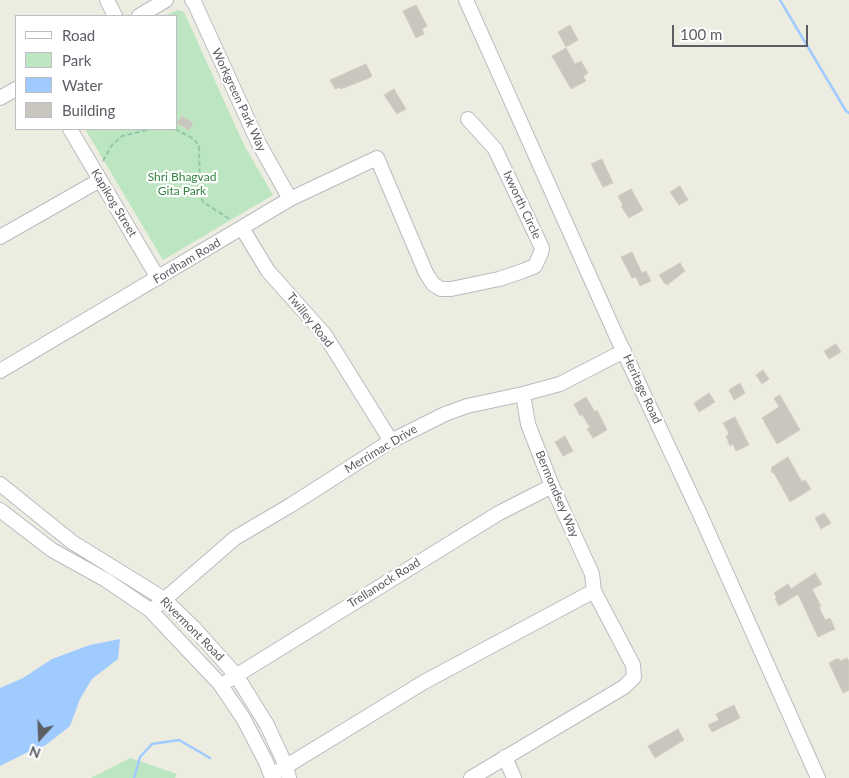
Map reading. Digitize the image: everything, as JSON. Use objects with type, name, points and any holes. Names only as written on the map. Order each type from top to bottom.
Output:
[{"type":"street","points":[[107,0],[115,15]]},
{"type":"street","points":[[141,15],[166,0]]},
{"type":"street","name":"Workgreen Park Way","points":[[192,0],[258,142],[290,199]]},
{"type":"street","name":"Heritage Road","points":[[466,0],[818,778]]},
{"type":"street","points":[[0,98],[15,90]]},
{"type":"street","name":"Ixworth Circle","points":[[377,158],[426,273],[433,284],[441,290],[451,289],[499,279],[523,271],[534,266],[542,248],[495,149],[468,119]]},
{"type":"street","name":"Kapikog Street","points":[[71,130],[158,278]]},
{"type":"street","name":"Fordham Road","points":[[0,370],[158,278],[236,224],[377,158]]},
{"type":"street","points":[[0,237],[100,180]]},
{"type":"street","name":"Twilley Road","points":[[236,224],[268,271],[326,335],[391,441]]},
{"type":"street","name":"Merrimac Drive","points":[[151,611],[234,538],[291,505],[391,441],[445,414],[468,406],[560,384],[624,351]]},
{"type":"street","name":"Bermondsey Way","points":[[505,757],[624,686],[634,677],[633,665],[594,591],[592,574],[552,486],[528,424],[523,394]]},
{"type":"street","name":"Rivermont Road","points":[[0,484],[72,542],[164,599],[194,628],[236,675],[267,725],[288,772]]},
{"type":"street","name":"Trellanock Road","points":[[221,685],[491,518],[552,486]]},
{"type":"street","name":"Rivermont Road","points":[[0,510],[57,553],[106,580],[151,611],[221,685],[243,718],[272,777]]},
{"type":"street","points":[[272,777],[288,772],[424,682],[594,591]]},
{"type":"street","points":[[472,778],[505,757],[514,778]]},
{"type":"path","points":[[102,161],[119,139],[131,133],[146,130]]},
{"type":"path","points":[[177,130],[194,139],[199,146],[200,194],[203,202],[236,224]]},
{"type":"green space","name":"Shri Bhagvad Gita Park","points":[[177,10],[184,12],[244,145],[273,195],[163,260],[86,130],[178,130],[178,15],[167,15]]},
{"type":"green space","points":[[130,758],[177,774],[175,778],[91,778]]},
{"type":"water","points":[[120,639],[118,659],[92,679],[80,699],[70,726],[46,745],[0,766],[0,688],[23,678],[52,659],[90,645]]},
{"type":"building","points":[[416,5],[427,26],[422,29],[424,34],[416,38],[403,11]]},
{"type":"building","points":[[570,25],[578,40],[566,47],[558,32]]},
{"type":"building","points":[[566,48],[575,64],[581,61],[588,73],[583,76],[586,81],[571,89],[552,56]]},
{"type":"building","points":[[366,64],[372,76],[341,89],[340,87],[335,89],[330,80]]},
{"type":"building","points":[[394,89],[406,109],[397,114],[384,95]]},
{"type":"building","points":[[182,116],[193,123],[189,130],[178,124]]},
{"type":"building","points":[[602,159],[613,183],[603,187],[591,164]]},
{"type":"building","points":[[680,186],[688,200],[679,205],[670,192]]},
{"type":"building","points":[[631,189],[643,210],[629,218],[621,206],[623,205],[618,196]]},
{"type":"building","points":[[632,252],[642,273],[646,271],[651,281],[640,286],[636,277],[632,278],[621,257]]},
{"type":"building","points":[[680,263],[685,271],[667,285],[665,284],[659,275]]},
{"type":"building","points":[[836,344],[841,352],[829,359],[824,351]]},
{"type":"building","points":[[763,370],[769,379],[762,384],[756,375]]},
{"type":"building","points":[[740,383],[745,393],[734,400],[729,390]]},
{"type":"building","points":[[709,393],[715,402],[699,412],[694,403]]},
{"type":"building","points":[[780,395],[800,430],[777,444],[762,418],[779,407],[774,398]]},
{"type":"building","points":[[586,397],[595,412],[597,410],[607,430],[593,438],[587,429],[590,428],[582,414],[580,416],[574,404]]},
{"type":"building","points":[[735,417],[749,445],[736,451],[733,444],[730,446],[726,436],[729,434],[723,423]]},
{"type":"building","points":[[565,436],[573,451],[563,456],[555,442]]},
{"type":"building","points":[[788,457],[802,482],[805,480],[811,489],[790,502],[774,473],[771,472],[772,467]]},
{"type":"building","points":[[824,513],[831,523],[821,529],[815,518]]},
{"type":"building","points":[[815,573],[822,584],[812,589],[821,606],[819,607],[825,620],[830,618],[835,629],[818,637],[798,594],[779,606],[774,593],[788,584],[791,589]]},
{"type":"building","points":[[847,658],[849,661],[849,690],[843,693],[829,663],[836,659],[840,661]]},
{"type":"building","points":[[734,705],[740,718],[712,732],[708,725],[719,720],[716,714]]},
{"type":"building","points":[[678,729],[684,740],[655,758],[648,746]]},
{"type":"waterway","points":[[780,0],[846,111],[849,113]]},
{"type":"waterway","points":[[134,778],[140,757],[152,744],[179,740],[210,758]]}]
